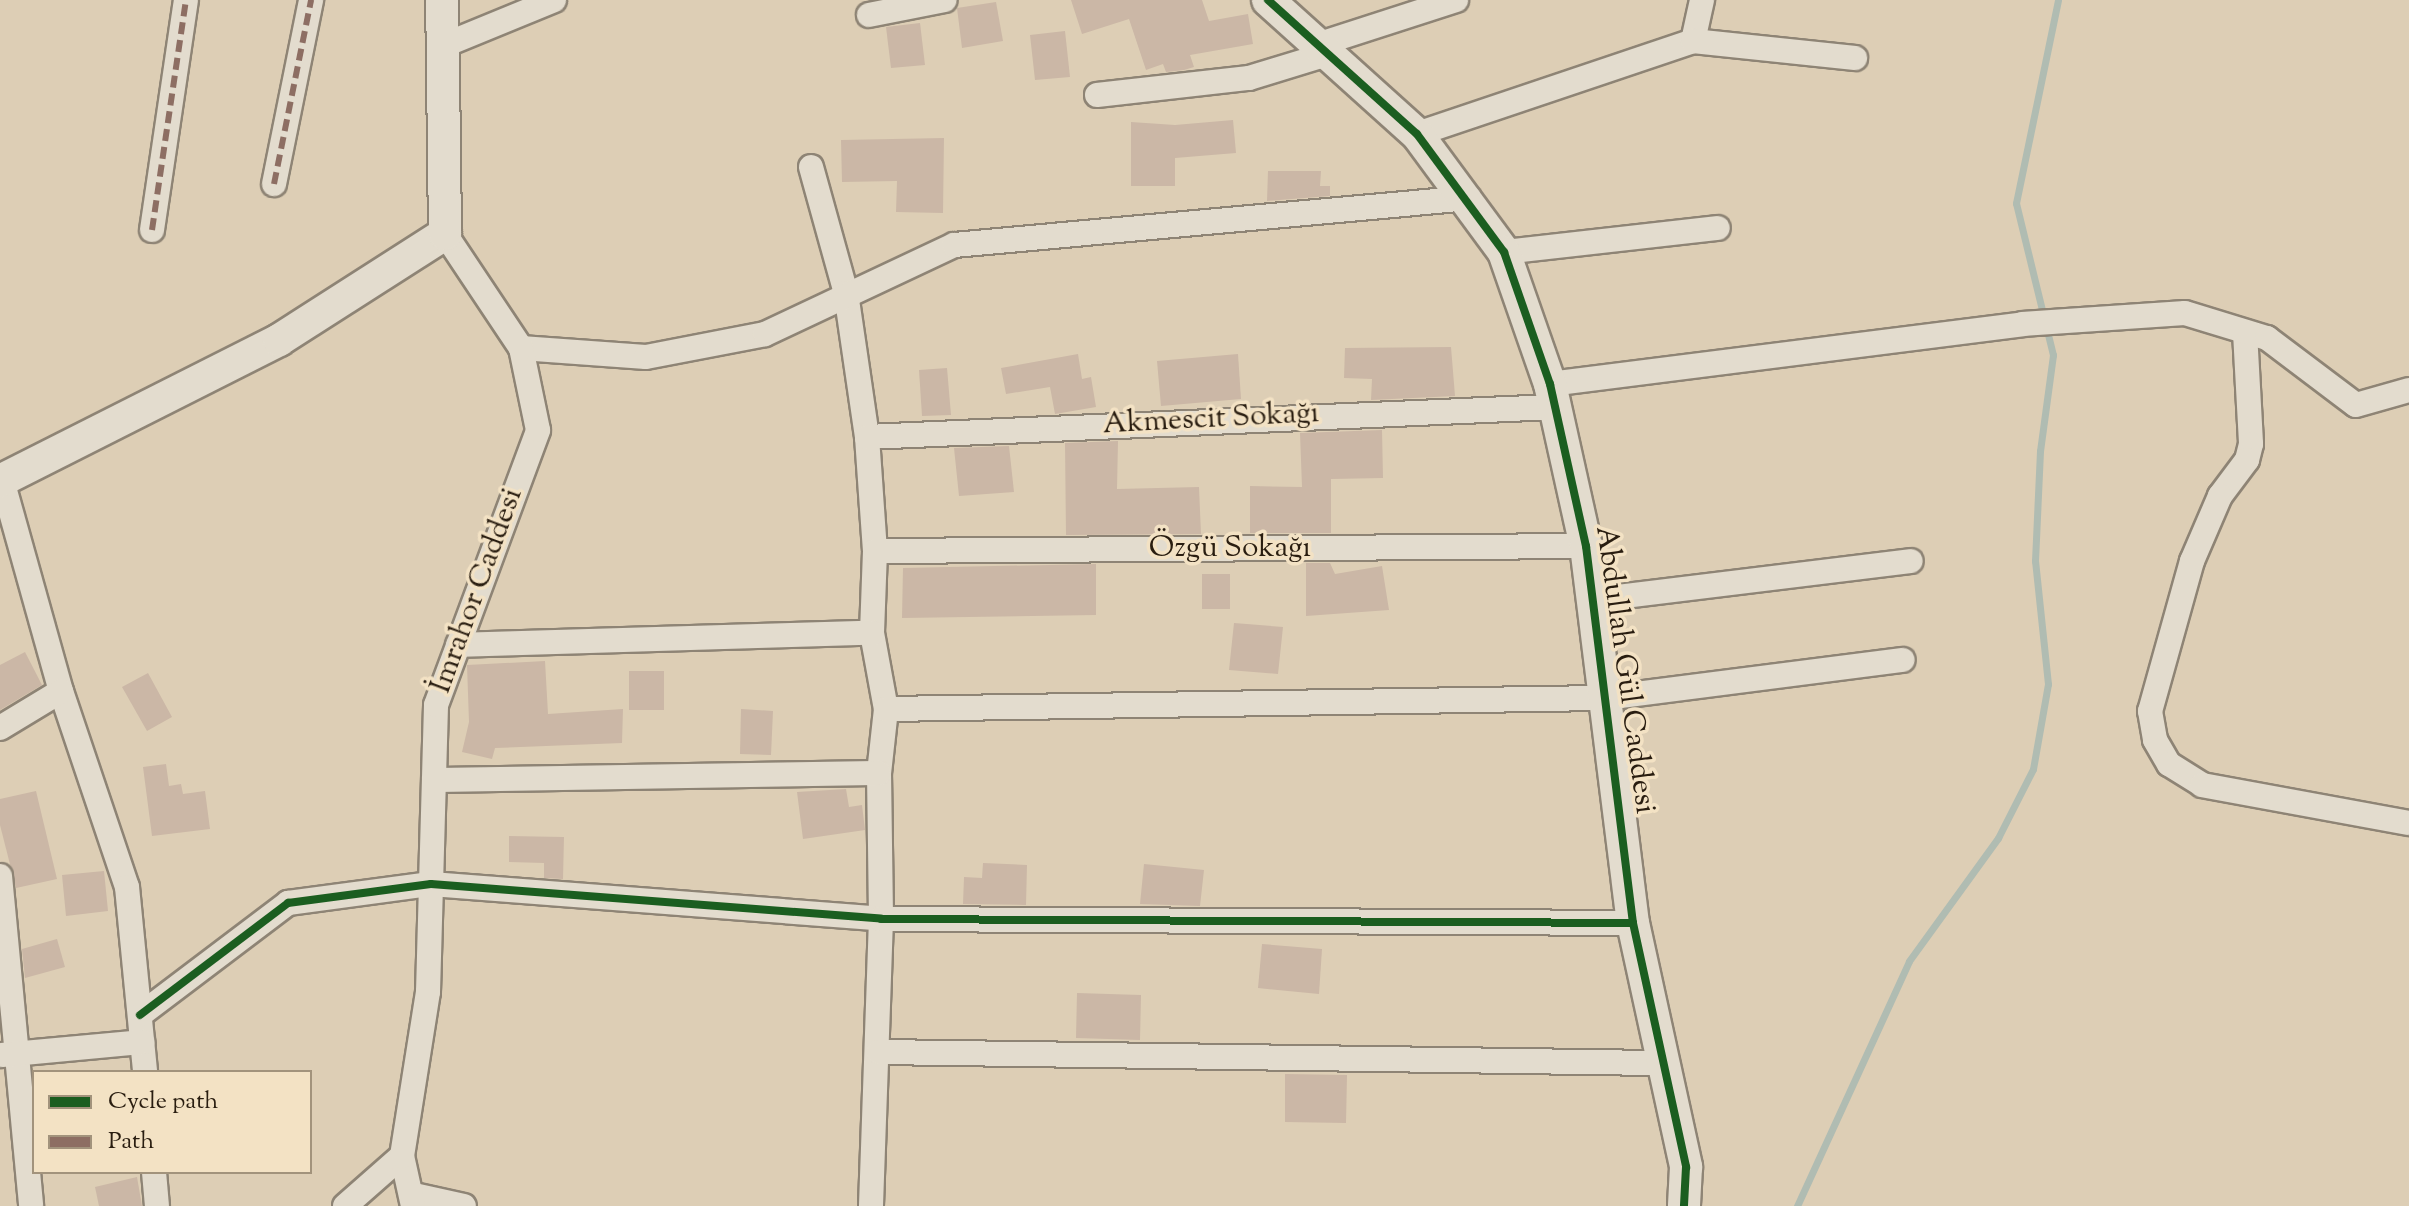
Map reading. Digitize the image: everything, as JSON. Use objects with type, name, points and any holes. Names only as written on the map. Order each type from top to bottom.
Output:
[{"type":"street","points":[[152,230],[186,0]]},
{"type":"street","points":[[274,184],[311,0]]},
{"type":"street","points":[[145,1070],[127,887],[61,691],[1,481],[279,340],[445,234],[442,0]]},
{"type":"street","points":[[442,46],[554,0]]},
{"type":"street","points":[[869,15],[945,0]]},
{"type":"street","name":"Abdullah Gül Caddesi","points":[[1268,0],[1325,48],[1417,134],[1469,198],[1504,252],[1552,395],[1586,546],[1633,923],[1659,1063],[1686,1167],[1684,1206]]},
{"type":"street","points":[[1097,95],[1249,78],[1456,0]]},
{"type":"street","points":[[1693,41],[1702,0]]},
{"type":"street","points":[[1417,134],[1693,41],[1855,58]]},
{"type":"street","points":[[811,167],[846,293],[867,437],[875,551],[872,633],[886,709],[879,773],[879,1052],[871,1206]]},
{"type":"street","points":[[521,348],[646,357],[765,334],[846,293],[954,245],[1469,198]]},
{"type":"street","points":[[1504,252],[1718,228]]},
{"type":"street","name":"İmrahor Caddesi","points":[[413,1200],[402,1156],[428,992],[436,705],[538,430],[521,348],[445,234]]},
{"type":"street","name":"Akmescit Sokağı","points":[[867,437],[1552,395],[2022,324],[2185,313],[2267,338],[2356,405],[2409,390]]},
{"type":"street","points":[[2245,332],[2251,444],[2247,460],[2220,496],[2192,561],[2150,711],[2155,740],[2169,764],[2202,785],[2409,823]]},
{"type":"street","name":"Özgü Sokağı","points":[[875,551],[1586,546]]},
{"type":"street","points":[[1593,600],[1911,561]]},
{"type":"street","points":[[458,645],[872,633]]},
{"type":"street","points":[[886,709],[1605,698],[1903,660]]},
{"type":"street","points":[[0,728],[61,691]]},
{"type":"street","points":[[434,780],[879,773]]},
{"type":"street","points":[[0,876],[8,1054],[31,1206]]},
{"type":"street","points":[[140,1015],[288,903],[431,884],[881,919],[1633,923]]},
{"type":"street","points":[[8,1054],[142,1042]]},
{"type":"street","points":[[879,1052],[1659,1063]]},
{"type":"street","points":[[345,1206],[402,1156]]},
{"type":"street","points":[[154,1174],[157,1206]]},
{"type":"street","points":[[413,1200],[464,1206]]},
{"type":"building","points":[[1071,0],[1202,0],[1209,21],[1248,14],[1253,44],[1190,55],[1194,67],[1184,70],[1166,72],[1163,64],[1146,70],[1129,19],[1082,34]]},
{"type":"building","points":[[996,2],[1003,41],[962,48],[957,8]]},
{"type":"building","points":[[920,23],[925,65],[891,68],[886,27]]},
{"type":"building","points":[[1065,31],[1070,77],[1035,80],[1030,35]]},
{"type":"building","points":[[1233,120],[1236,153],[1175,158],[1175,186],[1131,186],[1131,122],[1175,125]]},
{"type":"building","points":[[944,138],[943,213],[896,212],[897,181],[842,182],[841,140]]},
{"type":"building","points":[[1268,171],[1321,171],[1320,186],[1330,186],[1330,196],[1267,201]]},
{"type":"building","points":[[1451,347],[1455,396],[1371,400],[1372,379],[1344,378],[1345,348]]},
{"type":"building","points":[[1078,354],[1082,379],[1091,377],[1096,407],[1055,414],[1050,387],[1006,394],[1001,368]]},
{"type":"building","points":[[1238,354],[1241,399],[1161,406],[1157,361]]},
{"type":"building","points":[[947,368],[951,415],[922,416],[919,370]]},
{"type":"building","points":[[1382,430],[1383,478],[1331,479],[1331,533],[1250,533],[1250,486],[1302,487],[1300,433]]},
{"type":"building","points":[[1118,441],[1117,489],[1199,487],[1201,534],[1066,535],[1065,443]]},
{"type":"building","points":[[1009,446],[1014,492],[959,496],[954,448]]},
{"type":"building","points":[[1306,563],[1330,563],[1335,574],[1382,566],[1389,610],[1306,616]]},
{"type":"building","points":[[1096,564],[1096,615],[902,618],[903,568]]},
{"type":"building","points":[[1202,574],[1230,574],[1230,609],[1202,609]]},
{"type":"building","points":[[1234,623],[1283,627],[1278,674],[1229,670]]},
{"type":"building","points":[[25,652],[42,685],[0,710],[0,665]]},
{"type":"building","points":[[545,661],[548,714],[623,709],[622,743],[495,748],[492,759],[462,752],[469,722],[467,665]]},
{"type":"building","points":[[629,671],[664,671],[664,710],[629,710]]},
{"type":"building","points":[[148,673],[172,717],[147,731],[122,687]]},
{"type":"building","points":[[741,709],[773,711],[771,755],[740,754]]},
{"type":"building","points":[[166,764],[169,786],[181,784],[183,794],[205,791],[210,829],[152,836],[143,767]]},
{"type":"building","points":[[846,789],[849,807],[862,805],[865,830],[803,839],[797,792]]},
{"type":"building","points":[[36,791],[57,879],[16,888],[0,825],[0,799]]},
{"type":"building","points":[[509,836],[564,837],[563,879],[544,878],[544,863],[509,862]]},
{"type":"building","points":[[983,863],[1027,865],[1026,905],[963,904],[964,877],[982,878]]},
{"type":"building","points":[[1144,864],[1204,870],[1200,906],[1140,904]]},
{"type":"building","points":[[104,871],[108,911],[66,916],[62,875]]},
{"type":"building","points":[[57,939],[65,967],[25,978],[22,949]]},
{"type":"building","points":[[1262,944],[1322,949],[1319,994],[1258,988]]},
{"type":"building","points":[[1077,993],[1141,995],[1140,1040],[1076,1038]]},
{"type":"building","points":[[1285,1074],[1347,1075],[1346,1123],[1285,1122]]},
{"type":"building","points":[[137,1177],[142,1206],[99,1206],[95,1187]]},
{"type":"waterway","points":[[1797,1206],[1909,961],[1998,838],[2033,769],[2048,684],[2035,561],[2040,451],[2053,355],[2016,203],[2058,0]]},
{"type":"marked path","points":[[152,230],[186,0]]},
{"type":"marked path","points":[[274,184],[311,0]]},
{"type":"cycle path","points":[[1268,0],[1417,134],[1504,252],[1550,384],[1586,546],[1633,923],[1686,1167],[1684,1206]]},
{"type":"cycle path","points":[[140,1015],[288,903],[431,884],[881,919],[1633,923]]}]
